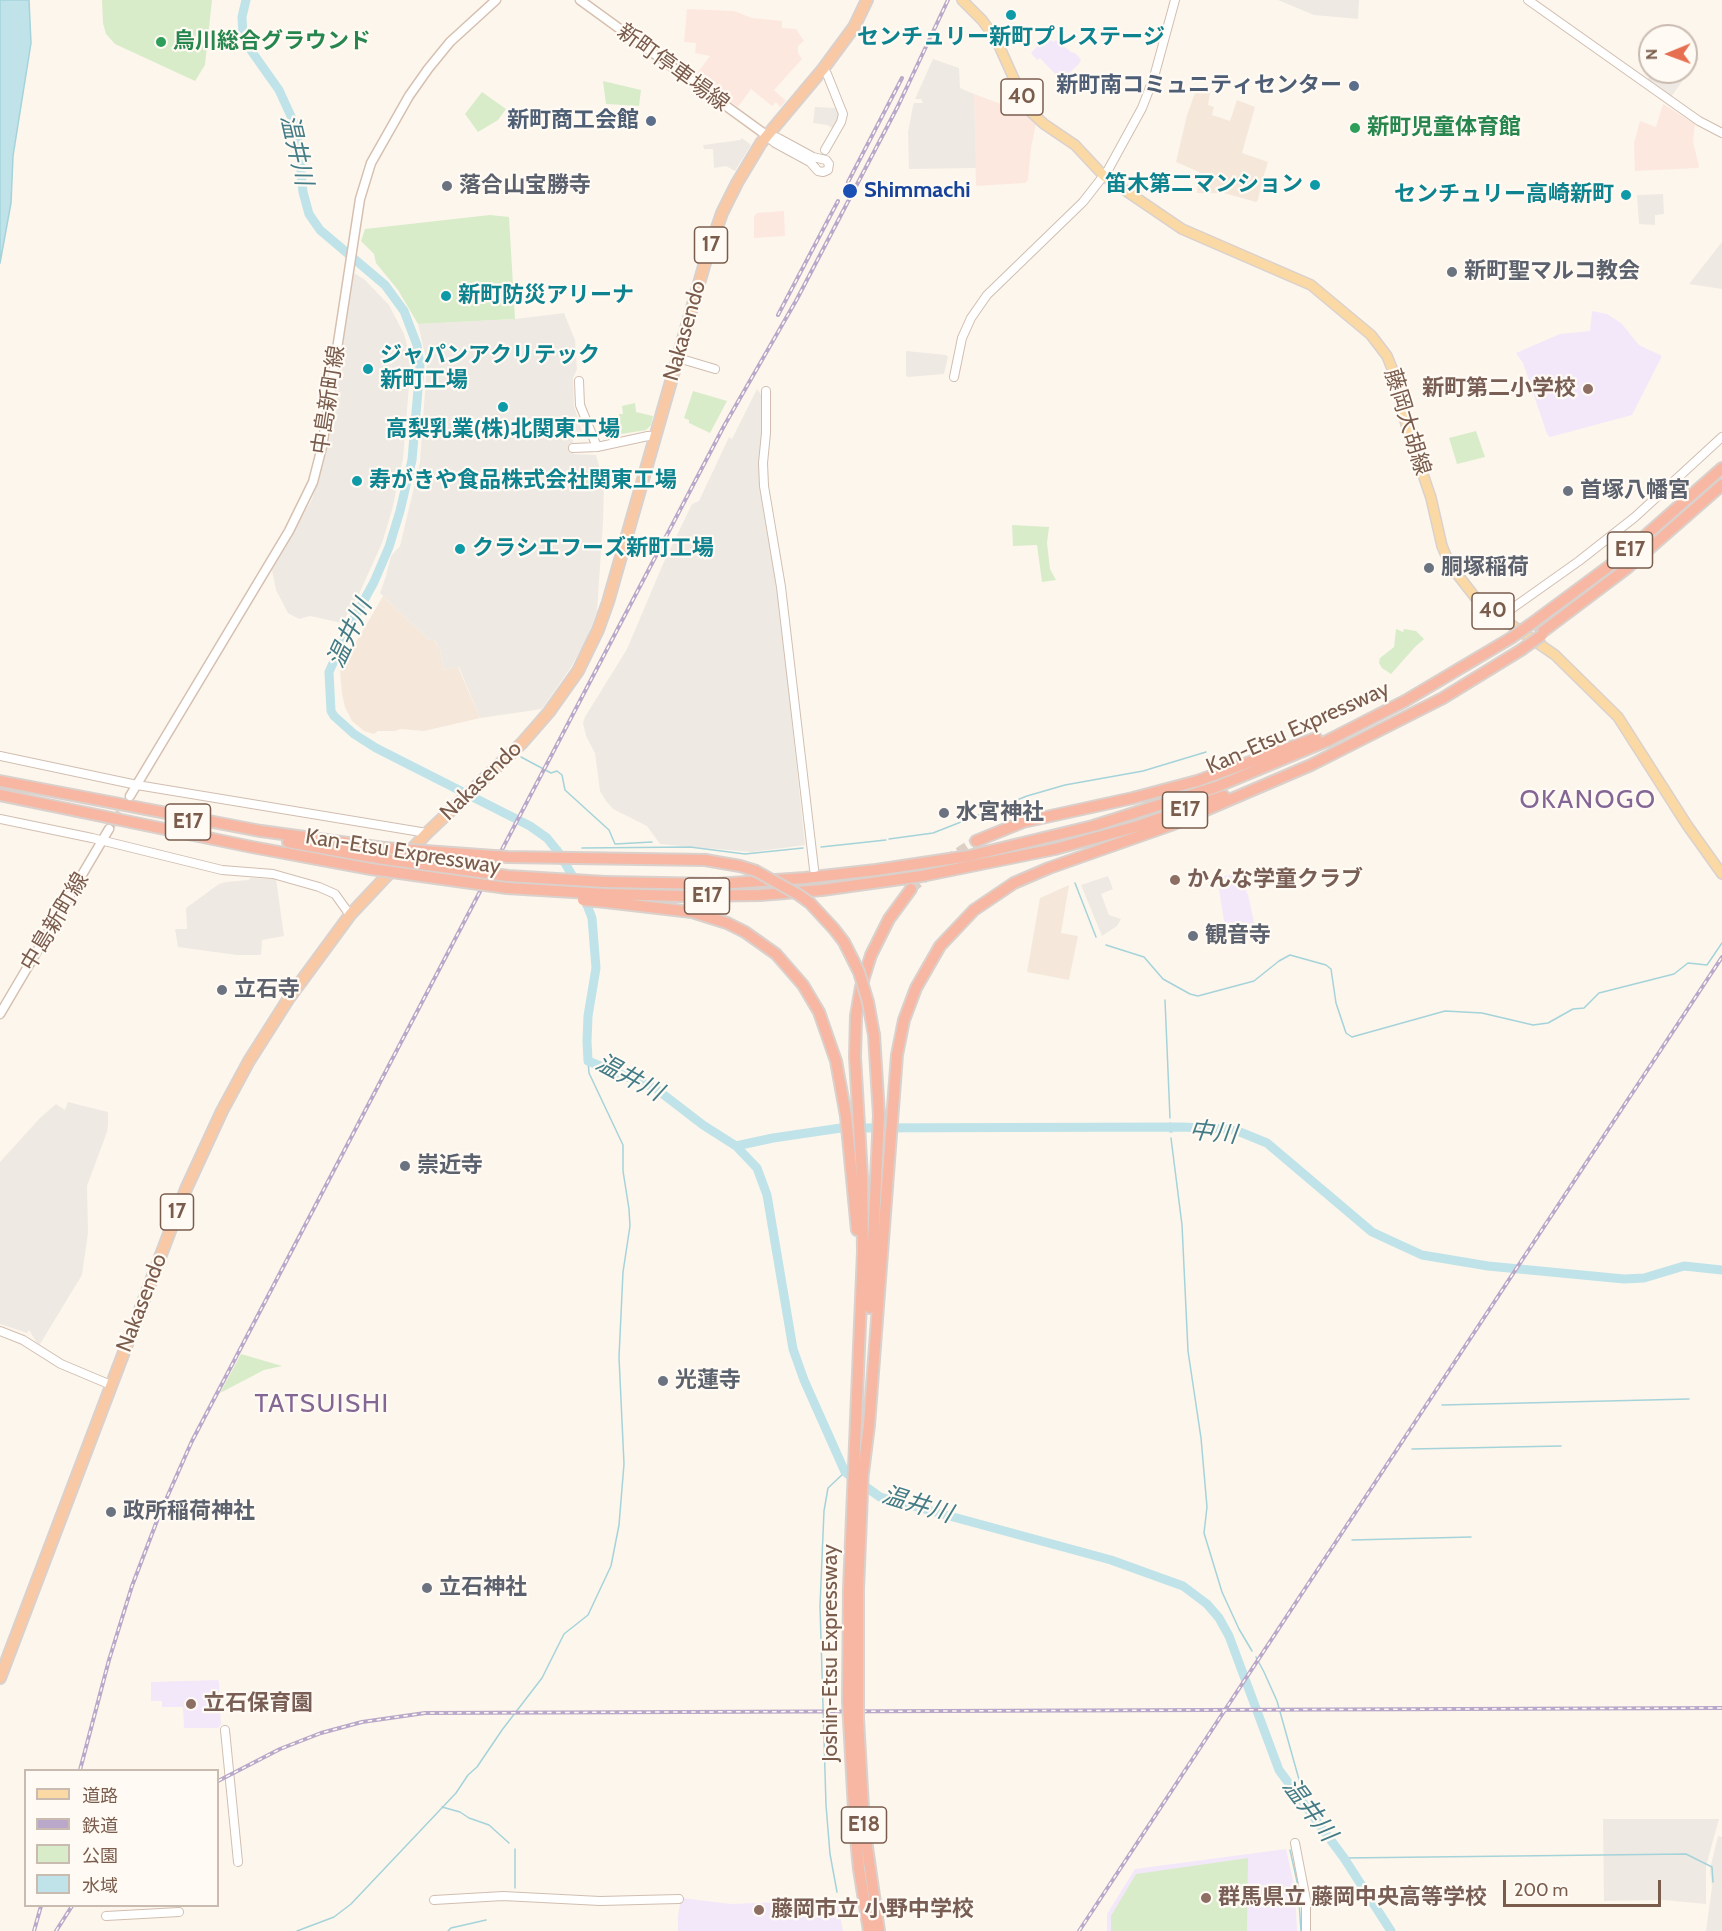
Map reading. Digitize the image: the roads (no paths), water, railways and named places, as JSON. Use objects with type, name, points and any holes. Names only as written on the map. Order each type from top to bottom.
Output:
[{"type":"highway","name":"Nakasendo","points":[[0,1678],[186,1189],[215,1126],[249,1061],[277,1017],[350,915],[427,833],[522,743],[567,689],[586,655],[608,602],[709,250],[722,213],[766,135],[823,69],[854,27],[867,0]]},
{"type":"highway","name":"Kan-Etsu Expressway","points":[[0,782],[296,844],[508,876],[605,882],[717,884],[805,878],[818,873],[922,864],[979,854],[1136,814],[1216,787],[1300,753],[1366,722],[1446,678],[1531,624],[1620,558],[1722,468]]},
{"type":"highway","name":"Kan-Etsu Expressway","points":[[0,795],[213,839],[371,869],[489,888],[606,898],[719,896],[822,890],[922,876],[1013,859],[1096,838],[1182,812],[1294,769],[1372,732],[1452,689],[1542,634],[1664,538],[1722,485]]},
{"type":"highway","points":[[865,1336],[900,1038],[909,1004],[923,972],[940,946],[962,921],[1001,891],[1031,875],[1171,825],[1245,795],[1332,755],[1443,698],[1520,649]]},
{"type":"highway","points":[[976,841],[1023,822],[1133,798],[1230,770],[1314,739],[1446,678]]},
{"type":"highway","points":[[0,782],[261,831],[384,848],[528,858],[705,860],[756,871],[799,895],[810,903],[844,942],[859,972],[868,1002],[874,1035],[879,1115],[864,1350]]},
{"type":"highway","points":[[865,1336],[863,1211],[855,1057],[856,1016],[861,987],[871,955],[889,919],[911,889]]},
{"type":"highway","points":[[606,898],[682,910],[727,922],[769,948],[790,968],[819,1012],[836,1061],[846,1116],[855,1191],[865,1336]]},
{"type":"highway","name":"Joshin-Etsu Expressway","points":[[864,1350],[859,1374],[855,1455],[857,1499],[849,1589],[855,1828],[869,1931]]},
{"type":"highway","name":"Joshin-Etsu Expressway","points":[[857,1499],[863,1473],[864,1350]]},
{"type":"highway","name":"Joshin-Etsu Expressway","points":[[853,1719],[864,1826],[879,1931]]},
{"type":"main road","name":"中島新町線","points":[[130,796],[289,531],[310,490],[322,447],[365,179],[386,135],[413,91],[445,48],[496,0]]},
{"type":"main road","name":"新町停車場線","points":[[580,0],[766,135]]},
{"type":"main road","name":"藤岡大胡線","points":[[962,0],[982,20],[996,39],[1031,112],[1044,124],[1075,145],[1104,176],[1182,229],[1311,285],[1371,335],[1387,356],[1393,371],[1406,424],[1431,498],[1442,546],[1449,565],[1470,592],[1500,617],[1555,655],[1618,717],[1687,825],[1722,874]]},
{"type":"main road","name":"中島新町線","points":[[0,1014],[110,829]]},
{"type":"street","points":[[954,377],[962,338],[971,318],[987,295],[1083,202],[1104,176],[1142,108],[1155,75],[1175,0]]},
{"type":"street","points":[[1528,0],[1689,114],[1722,134]]},
{"type":"street","points":[[823,69],[843,114],[825,150]]},
{"type":"street","points":[[766,135],[778,138],[813,157],[826,160],[829,164],[828,170],[818,171],[810,162],[775,143],[766,135]]},
{"type":"street","points":[[678,358],[715,369]]},
{"type":"street","points":[[579,381],[580,405],[597,447]]},
{"type":"street","points":[[766,391],[764,486],[781,587],[818,873]]},
{"type":"street","points":[[573,448],[597,447],[655,436]]},
{"type":"street","points":[[1500,617],[1579,561],[1635,517],[1722,437]]},
{"type":"street","points":[[0,756],[137,785],[427,833]]},
{"type":"street","points":[[0,819],[222,870],[273,874],[319,887],[334,894],[350,915]]},
{"type":"street","points":[[0,1331],[23,1340],[62,1364],[111,1385]]},
{"type":"street","points":[[225,1730],[238,1862]]},
{"type":"street","points":[[1295,1843],[1306,1900],[1306,1931]]},
{"type":"street","points":[[434,1900],[503,1896],[600,1900],[679,1899]]},
{"type":"street","points":[[106,1916],[179,1912]]},
{"type":"water","points":[[0,0],[29,0],[31,43],[13,156],[11,203],[0,263]]},
{"type":"waterway","name":"温井川","points":[[246,0],[242,17],[243,34],[250,49],[279,90],[295,125],[303,192],[309,214],[320,230],[385,285],[404,311],[417,345],[420,366],[412,460],[400,511],[389,547],[374,582],[329,672],[331,711],[354,734],[376,748],[530,826],[547,838],[559,853],[582,892],[592,918],[596,968],[588,1016],[588,1061],[655,1088],[703,1125],[736,1146],[757,1168],[767,1195],[793,1349],[804,1380],[845,1472],[880,1497],[1111,1560],[1183,1586],[1207,1604],[1219,1618],[1229,1636],[1279,1770],[1344,1858],[1391,1931]]},
{"type":"waterway","points":[[889,839],[933,833],[1027,796],[1065,785],[1143,771],[1206,752]]},
{"type":"waterway","points":[[521,757],[551,773],[557,771],[562,775],[565,790],[609,830],[615,844],[652,842]]},
{"type":"waterway","points":[[821,847],[886,840]]},
{"type":"waterway","name":"温井川","points":[[555,847],[560,848]]},
{"type":"waterway","points":[[582,848],[690,847],[745,854],[803,848]]},
{"type":"waterway","points":[[1075,883],[1096,937]]},
{"type":"waterway","points":[[1106,945],[1144,957],[1163,979],[1198,996],[1254,981],[1290,955],[1326,965],[1331,969],[1336,1003],[1346,1033],[1352,1037],[1445,1011],[1482,1013],[1533,1025],[1548,1023],[1573,1009],[1584,1008],[1599,993],[1674,974],[1688,963],[1707,965],[1722,943]]},
{"type":"waterway","points":[[1165,1000],[1170,1118]]},
{"type":"waterway","points":[[297,1931],[334,1917],[351,1904],[456,1793],[542,1678],[564,1634],[588,1615],[611,1566],[619,1525],[624,1464],[619,1357],[623,1272],[630,1226],[623,1171],[623,1145],[589,1073],[588,1061]]},
{"type":"waterway","name":"中川","points":[[1170,1123],[1170,1132]]},
{"type":"waterway","name":"中川","points":[[1172,1127],[1172,1132]]},
{"type":"waterway","name":"中川","points":[[736,1146],[841,1128],[1182,1127],[1228,1129],[1267,1143],[1372,1232],[1422,1255],[1488,1266],[1624,1279],[1644,1278],[1684,1266],[1722,1270]]},
{"type":"waterway","points":[[1171,1138],[1182,1225],[1188,1351],[1201,1438],[1207,1507],[1204,1533],[1222,1592],[1252,1651]]},
{"type":"waterway","points":[[1442,1405],[1689,1399]]},
{"type":"waterway","points":[[1412,1449],[1561,1446]]},
{"type":"waterway","points":[[837,1892],[830,1854],[826,1805],[820,1606],[824,1511],[828,1488],[845,1472]]},
{"type":"waterway","points":[[1352,1540],[1471,1537]]},
{"type":"waterway","points":[[1256,1657],[1277,1701],[1300,1783]]},
{"type":"waterway","points":[[442,1807],[489,1825],[509,1843]]},
{"type":"waterway","points":[[515,1849],[515,1888]]},
{"type":"waterway","points":[[1290,1850],[1298,1886],[1301,1931]]},
{"type":"waterway","points":[[1344,1858],[1686,1854],[1712,1867],[1713,1882]]},
{"type":"waterway","points":[[448,1931],[451,1928],[486,1920]]},
{"type":"tunnel","points":[[109,829],[127,801]]},
{"type":"tunnel","points":[[911,889],[938,866],[976,841]]},
{"type":"railway","points":[[80,1769],[109,1660],[132,1586],[160,1513],[192,1441],[724,426],[797,299],[898,106],[948,0]]},
{"type":"railway","points":[[848,182],[902,78]]},
{"type":"railway","points":[[778,315],[838,201]]},
{"type":"railway","points":[[1079,1931],[1722,957]]},
{"type":"railway","points":[[219,1780],[280,1749],[321,1733],[362,1722],[425,1713],[1722,1708]]},
{"type":"railway","points":[[34,1931],[41,1907]]},
{"type":"railway","points":[[56,1931],[71,1907]]},
{"type":"place","name":"センチュリー新町プレステージ","points":[[1011,15]]},
{"type":"place","name":"烏川総合グラウンド","points":[[161,42]]},
{"type":"place","name":"新町南コミュニティセンター","points":[[1354,86]]},
{"type":"place","name":"新町商工会館","points":[[651,121]]},
{"type":"place","name":"新町児童体育館","points":[[1355,128]]},
{"type":"place","name":"笛木第二マンション","points":[[1315,185]]},
{"type":"place","name":"落合山宝勝寺","points":[[447,186]]},
{"type":"place","name":"Shimmachi","points":[[850,191]]},
{"type":"place","name":"センチュリー高崎新町","points":[[1626,195]]},
{"type":"place","name":"新町聖マルコ教会","points":[[1452,272]]},
{"type":"place","name":"新町防災アリーナ","points":[[446,296]]},
{"type":"place","name":"ジャパンアクリテック 新町工場","points":[[368,369]]},
{"type":"place","name":"新町第二小学校","points":[[1588,389]]},
{"type":"place","name":"高梨乳業(株)北関東工場","points":[[503,407]]},
{"type":"place","name":"寿がきや食品株式会社関東工場","points":[[357,481]]},
{"type":"place","name":"首塚八幡宮","points":[[1568,491]]},
{"type":"place","name":"クラシエフーズ新町工場","points":[[460,549]]},
{"type":"place","name":"胴塚稲荷","points":[[1429,568]]},
{"type":"place","name":"水宮神社","points":[[944,813]]},
{"type":"place","name":"かんな学童クラブ","points":[[1175,880]]},
{"type":"place","name":"観音寺","points":[[1193,936]]},
{"type":"place","name":"立石寺","points":[[222,990]]},
{"type":"place","name":"崇近寺","points":[[405,1166]]},
{"type":"place","name":"光蓮寺","points":[[663,1381]]},
{"type":"place","name":"政所稲荷神社","points":[[111,1512]]},
{"type":"place","name":"立石神社","points":[[427,1588]]},
{"type":"place","name":"立石保育園","points":[[191,1704]]},
{"type":"place","name":"群馬県立 藤岡中央高等学校","points":[[1206,1898]]},
{"type":"place","name":"藤岡市立 小野中学校","points":[[759,1910]]},
{"type":"district","name":"OKANOGO","points":[[1588,800]]},
{"type":"district","name":"TATSUISHI","points":[[322,1404]]}]
